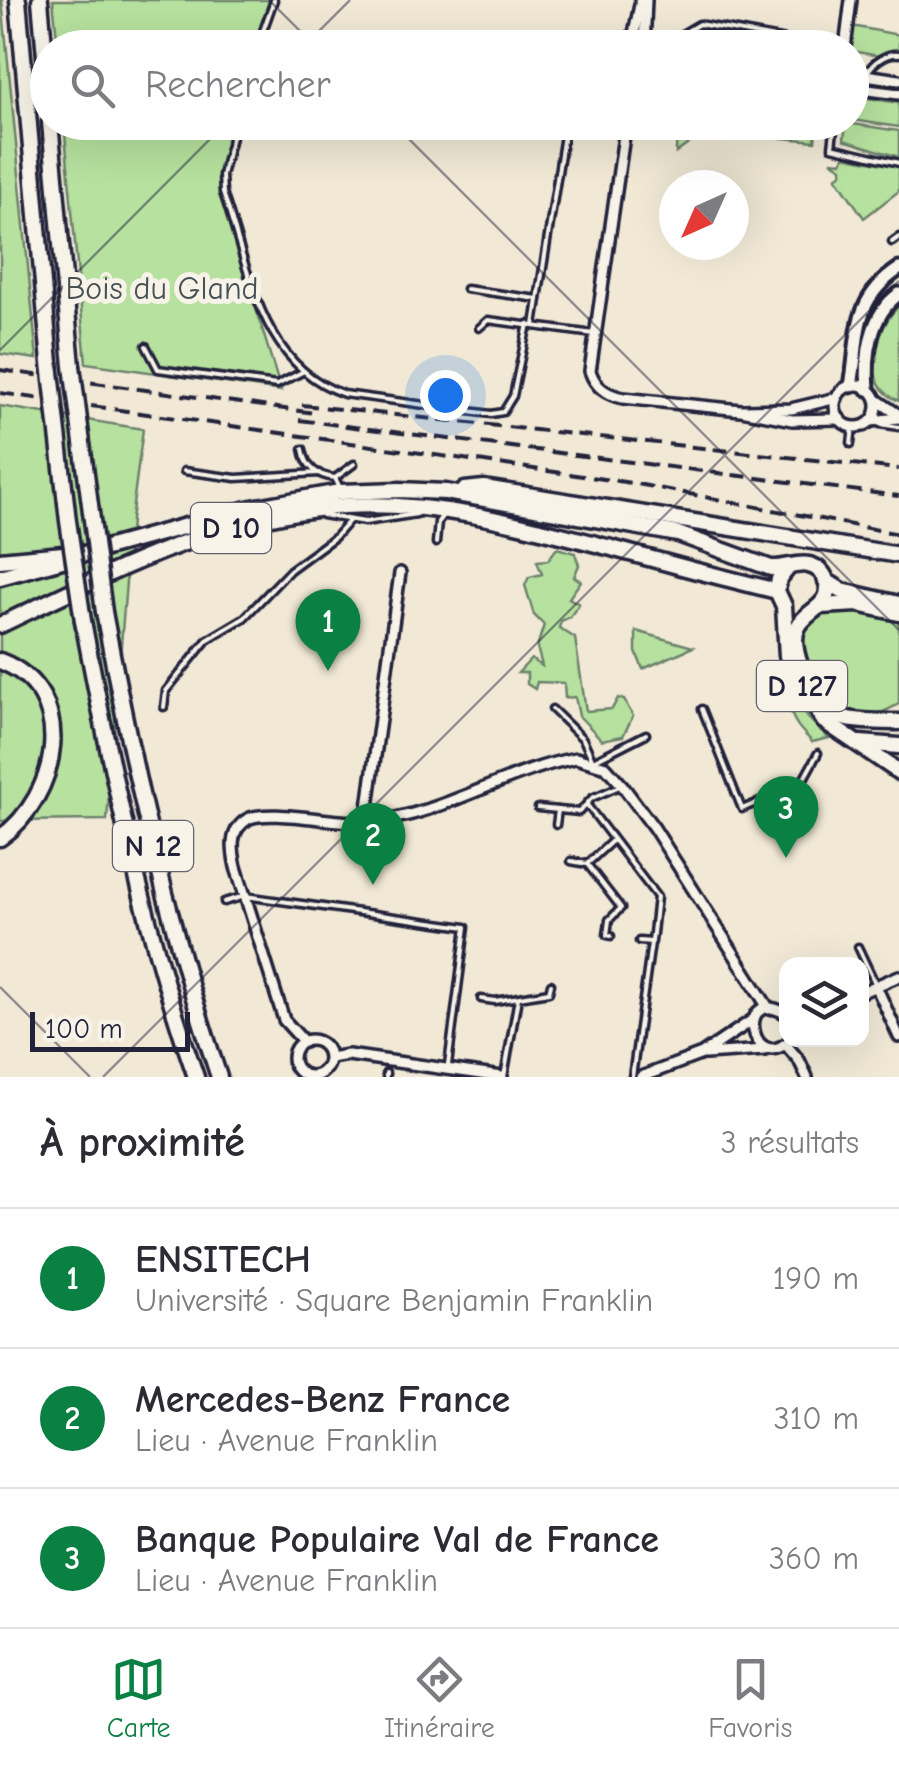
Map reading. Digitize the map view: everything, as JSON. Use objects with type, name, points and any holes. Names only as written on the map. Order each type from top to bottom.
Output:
[{"type":"main road","name":"N 12","points":[[18,0],[30,136]]},
{"type":"main road","points":[[40,0],[43,30]]},
{"type":"main road","name":"N 12","points":[[30,140],[50,363],[83,621],[127,833],[153,936],[196,1077]]},
{"type":"main road","name":"N 12","points":[[52,140],[72,366],[104,612],[144,809],[175,931],[219,1077]]},
{"type":"main road","points":[[851,386],[864,305],[872,290],[899,269]]},
{"type":"main road","points":[[872,394],[866,372],[872,336],[885,307],[899,294]]},
{"type":"main road","name":"D 10","points":[[0,560],[114,548],[338,485],[446,492],[678,534],[759,564],[787,569]]},
{"type":"main road","name":"D 10","points":[[446,492],[484,488],[899,555]]},
{"type":"main road","name":"D 10","points":[[0,625],[169,547],[303,511],[362,506],[446,512],[549,531],[777,591]]},
{"type":"main road","points":[[0,578],[114,548]]},
{"type":"main road","points":[[806,614],[784,606],[777,591],[779,579],[794,565],[817,568],[826,581],[842,592],[899,604]]},
{"type":"main road","points":[[821,606],[827,594],[826,581]]},
{"type":"main road","points":[[899,614],[858,604],[821,606],[806,614],[797,627],[794,653],[822,703],[840,717],[899,722]]},
{"type":"main road","name":"D 127","points":[[784,606],[784,648],[808,699],[824,721],[899,772]]},
{"type":"main road","points":[[0,661],[34,683],[48,704],[54,728],[53,752],[44,778],[16,826],[0,838]]},
{"type":"main road","points":[[879,720],[899,709]]},
{"type":"main road","name":"D 127","points":[[859,743],[899,746]]},
{"type":"street","points":[[643,0],[644,30]]},
{"type":"street","points":[[636,30],[643,0]]},
{"type":"street","points":[[847,30],[851,0]]},
{"type":"street","points":[[869,75],[899,80]]},
{"type":"street","points":[[869,90],[899,94]]},
{"type":"street","points":[[623,140],[594,334],[590,371],[593,380],[605,392],[623,398],[741,410],[792,420],[840,419],[853,426],[899,417]]},
{"type":"street","points":[[741,410],[791,410],[837,398],[851,386],[872,394],[899,417]]},
{"type":"street","points":[[871,421],[877,411],[872,394]]},
{"type":"street","points":[[837,398],[840,419]]},
{"type":"street","points":[[366,822],[400,573]]},
{"type":"street","points":[[330,1058],[321,1043],[304,1042],[284,1020],[232,846],[240,825],[265,815],[366,822],[400,818],[576,758],[606,767],[622,786],[779,1009]]},
{"type":"street","points":[[869,989],[899,976]]},
{"type":"street","points":[[876,986],[899,1037]]},
{"type":"street","points":[[641,1077],[702,1054],[754,1019],[779,1010]]},
{"type":"street","points":[[754,1019],[754,1039],[771,1050]]},
{"type":"street","points":[[304,1042],[296,1049],[294,1060],[298,1070],[308,1076],[323,1072],[330,1058]]},
{"type":"street","points":[[702,1054],[779,1046]]},
{"type":"street","points":[[791,1047],[807,1077]]},
{"type":"street","points":[[330,1058],[348,1055],[503,1077]]},
{"type":"lane","points":[[263,30],[274,0]]},
{"type":"lane","points":[[689,30],[699,24],[734,30]]},
{"type":"lane","points":[[869,69],[892,53],[899,54]]},
{"type":"lane","points":[[231,140],[222,175],[223,192],[268,330],[278,345],[328,388],[344,394],[491,414],[503,412],[512,396],[538,300],[563,140]]},
{"type":"lane","points":[[833,140],[832,147],[899,163]]},
{"type":"lane","points":[[892,242],[899,237]]},
{"type":"lane","points":[[466,289],[538,300]]},
{"type":"lane","points":[[478,328],[488,320],[594,334]]},
{"type":"lane","points":[[146,346],[158,369],[184,374],[277,385],[304,370]]},
{"type":"lane","points":[[871,421],[899,428]]},
{"type":"lane","points":[[851,444],[853,426]]},
{"type":"lane","points":[[303,450],[307,465],[338,485],[354,464]]},
{"type":"lane","points":[[184,471],[236,478],[319,474]]},
{"type":"lane","points":[[303,511],[366,522],[446,512]]},
{"type":"lane","points":[[436,542],[438,522],[446,512]]},
{"type":"lane","points":[[164,707],[166,691],[207,640],[244,618],[290,570],[349,521]]},
{"type":"lane","points":[[552,708],[582,740],[593,761],[646,734]]},
{"type":"lane","points":[[702,709],[742,809],[761,801]]},
{"type":"lane","points":[[801,791],[818,753]]},
{"type":"lane","points":[[538,808],[579,812],[592,798],[622,786]]},
{"type":"lane","points":[[587,805],[657,896],[632,1077]]},
{"type":"lane","points":[[556,825],[558,810]]},
{"type":"lane","points":[[587,864],[614,840]]},
{"type":"lane","points":[[571,861],[587,864],[620,908],[609,920],[607,936],[611,936]]},
{"type":"lane","points":[[224,902],[245,896],[466,927],[447,1070]]},
{"type":"lane","points":[[639,940],[652,942]]},
{"type":"lane","points":[[858,947],[876,986]]},
{"type":"lane","points":[[481,999],[550,992],[551,984]]},
{"type":"lane","points":[[503,1077],[518,998]]},
{"type":"green space","points":[[2,0],[37,359],[0,354]]},
{"type":"green space","points":[[53,0],[273,0],[265,30],[56,30]]},
{"type":"green space","points":[[852,26],[899,35],[899,51],[892,50],[884,57],[869,54],[869,30],[851,30]]},
{"type":"green space","points":[[869,98],[899,103],[899,127],[869,123]]},
{"type":"green space","points":[[869,126],[899,131],[899,157],[844,140],[869,140]]},
{"type":"green space","name":"Bois du Gland","points":[[66,140],[235,140],[221,193],[281,391],[86,363]]},
{"type":"green space","points":[[676,140],[694,140],[676,153]]},
{"type":"green space","points":[[844,156],[899,167],[899,191],[864,218],[836,177],[842,168],[831,161],[842,162]]},
{"type":"green space","points":[[899,305],[899,401],[886,393],[874,369],[883,328]]},
{"type":"green space","points":[[0,406],[143,429],[131,520],[107,820],[0,821]]},
{"type":"green space","points":[[557,548],[575,553],[579,565],[574,577],[581,581],[569,598],[579,604],[559,628],[575,638],[586,711],[612,709],[618,698],[624,700],[633,716],[623,736],[602,740],[579,716],[575,697],[565,698],[564,683],[537,682],[535,689],[527,684],[527,673],[518,673],[531,659],[542,666],[537,647],[544,625],[534,615],[525,585],[529,577],[542,574],[537,561],[548,560]]},
{"type":"green space","points":[[846,609],[899,621],[899,704],[871,716],[844,712],[827,700],[803,665],[800,646],[804,629],[819,616]]},
{"type":"green space","points":[[636,631],[693,647],[643,669],[636,652]]},
{"type":"green space","points":[[779,671],[808,718],[829,738],[812,742],[798,726],[780,692],[761,683],[758,677]]},
{"type":"railway","points":[[0,370],[314,413]]},
{"type":"railway","points":[[0,393],[632,483],[899,534]]},
{"type":"railway","points":[[302,405],[899,469]]},
{"type":"railway","points":[[299,420],[899,496]]},
{"type":"place","name":"ENSITECH","points":[[328,671]]},
{"type":"place","name":"Banque Populaire Val de France","points":[[786,858]]},
{"type":"place","name":"Mercedes-Benz France","points":[[373,885]]}]
